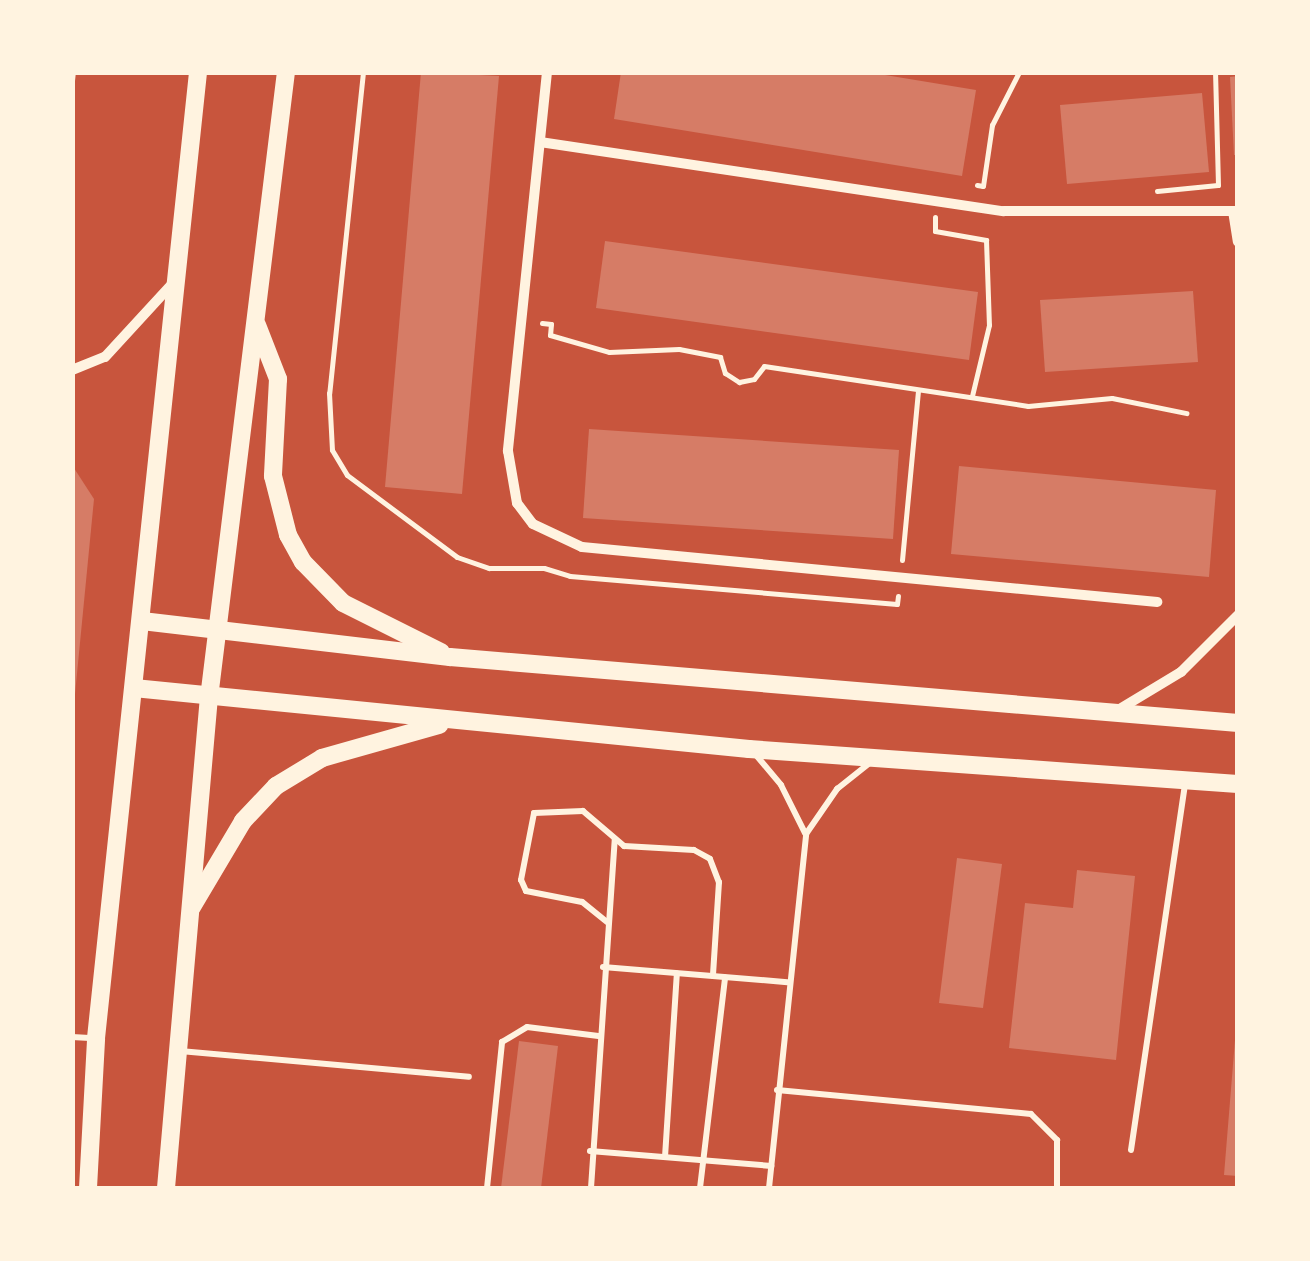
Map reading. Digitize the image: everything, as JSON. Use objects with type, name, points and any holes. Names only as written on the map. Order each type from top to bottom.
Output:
[{"type":"street","points":[[88,1188],[96,1038],[198,72]]},
{"type":"street","points":[[166,1188],[209,698],[286,72]]},
{"type":"street","points":[[547,72],[508,478],[533,524],[582,546],[1157,602]]},
{"type":"street","points":[[540,142],[970,206],[1157,215],[1235,211],[1238,242]]},
{"type":"street","points":[[72,370],[105,357],[176,280]]},
{"type":"street","points":[[257,324],[278,379],[278,506],[303,562],[343,604],[450,657]]},
{"type":"street","points":[[1116,711],[1181,672],[1238,615]]},
{"type":"street","points":[[142,620],[450,657],[1238,723]]},
{"type":"street","points":[[134,688],[749,748],[1238,784]]},
{"type":"street","points":[[191,907],[243,821],[276,786],[322,758],[452,722]]},
{"type":"lane","points":[[72,81],[73,72]]},
{"type":"lane","points":[[749,748],[782,785],[806,834]]},
{"type":"lane","points":[[768,1188],[787,982],[806,834],[838,789],[876,758]]},
{"type":"lane","points":[[1131,1150],[1186,778]]},
{"type":"lane","points":[[607,922],[582,902],[530,895],[521,880],[534,813],[583,811],[615,840],[636,848],[694,850],[715,865],[712,976]]},
{"type":"lane","points":[[591,1188],[590,1151],[615,840]]},
{"type":"lane","points":[[603,967],[787,982]]},
{"type":"lane","points":[[665,1157],[676,973]]},
{"type":"lane","points":[[700,1188],[708,1161],[725,977]]},
{"type":"lane","points":[[487,1188],[502,1042],[527,1028],[598,1036]]},
{"type":"lane","points":[[72,1037],[96,1038]]},
{"type":"lane","points":[[178,1050],[469,1077]]},
{"type":"lane","points":[[777,1090],[1030,1114],[1057,1140],[1057,1188]]},
{"type":"lane","points":[[590,1151],[770,1166]]},
{"type":"path","points":[[363,72],[329,393],[332,450],[347,475],[403,511],[457,557],[489,568],[544,568],[570,576],[897,604],[918,390]]},
{"type":"path","points":[[1157,215],[1157,187],[1218,184],[1215,72]]},
{"type":"path","points":[[524,321],[551,324],[550,334],[624,355],[679,349],[720,357],[725,373],[739,382],[754,379],[764,366],[1028,406],[1138,399],[1186,412]]},
{"type":"building","points":[[421,72],[499,76],[462,494],[385,487]]},
{"type":"building","points":[[621,72],[867,72],[976,90],[962,176],[614,119]]},
{"type":"building","points":[[1238,76],[1238,155],[1234,155],[1230,77]]},
{"type":"building","points":[[1202,93],[1209,172],[1067,184],[1060,105]]},
{"type":"building","points":[[605,241],[978,292],[969,360],[596,308]]},
{"type":"building","points":[[1193,291],[1198,362],[1045,372],[1040,300]]},
{"type":"building","points":[[589,429],[899,450],[893,539],[583,518]]},
{"type":"building","points":[[72,465],[94,499],[75,694],[72,693]]},
{"type":"building","points":[[959,466],[1216,490],[1209,577],[951,554]]},
{"type":"building","points":[[957,858],[1002,864],[983,1008],[939,1003]]},
{"type":"building","points":[[1077,870],[1135,876],[1116,1060],[1009,1048],[1025,903],[1073,908]]},
{"type":"building","points":[[1238,1040],[1238,1176],[1224,1175]]},
{"type":"building","points":[[519,1041],[558,1046],[541,1188],[501,1188]]}]
